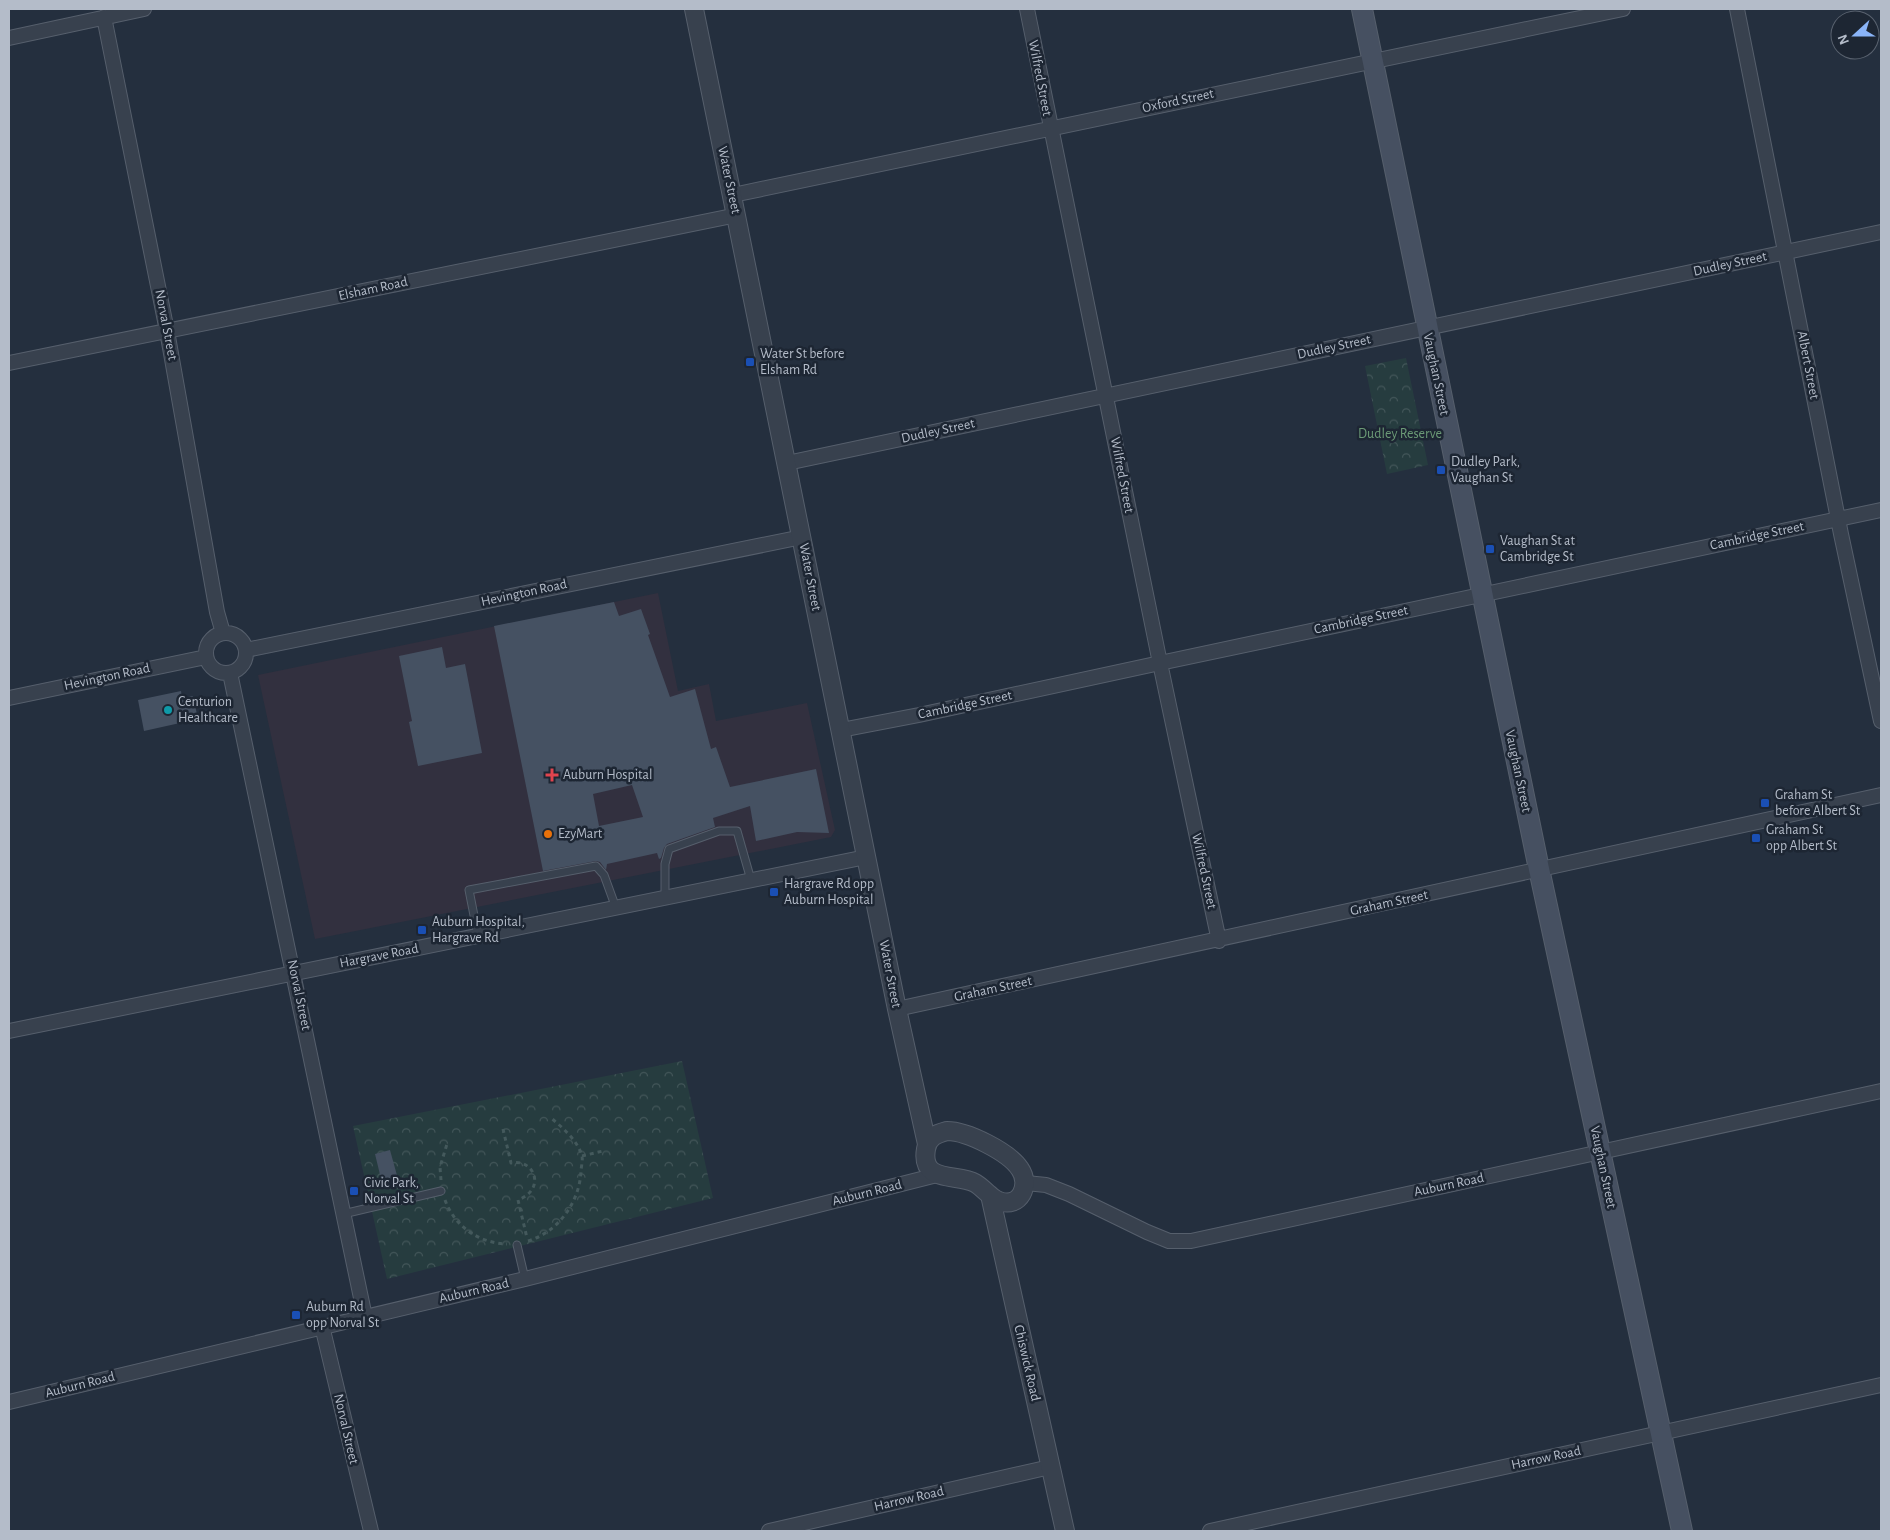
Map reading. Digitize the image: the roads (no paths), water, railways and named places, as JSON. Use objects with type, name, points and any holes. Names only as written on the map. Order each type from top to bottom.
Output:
[{"type":"main road","name":"Vaughan Street","points":[[1362,9],[1539,870],[1682,1531]]},
{"type":"street","points":[[9,38],[144,9]]},
{"type":"street","name":"Water Street","points":[[694,9],[897,1009],[927,1144],[926,1158],[931,1170],[937,1175]]},
{"type":"street","name":"Wilfred Street","points":[[1027,9],[1160,662],[1219,940]]},
{"type":"street","name":"Oxford Street","points":[[733,195],[1623,9]]},
{"type":"street","name":"Albert Street","points":[[1737,9],[1881,721]]},
{"type":"street","name":"Norval Street","points":[[104,17],[167,331],[217,612],[223,633]]},
{"type":"street","name":"Elsham Road","points":[[9,363],[737,215]]},
{"type":"street","name":"Dudley Street","points":[[787,463],[1881,232]]},
{"type":"street","name":"Cambridge Street","points":[[841,730],[920,715],[1160,662],[1881,510]]},
{"type":"street","name":"Hevington Road","points":[[246,650],[802,537]]},
{"type":"street","points":[[223,633],[236,636],[244,644],[246,650],[244,662],[236,671],[224,674],[212,669],[206,658],[209,642],[223,633]]},
{"type":"street","name":"Hevington Road","points":[[9,698],[206,658]]},
{"type":"street","name":"Norval Street","points":[[230,673],[365,1317]]},
{"type":"street","name":"Graham Street","points":[[897,1009],[1881,795]]},
{"type":"street","name":"Hargrave Road","points":[[9,1031],[866,857]]},
{"type":"street","name":"Auburn Road","points":[[1026,1183],[1046,1185],[1069,1194],[1147,1232],[1169,1241],[1181,1242],[1217,1236],[1881,1091]]},
{"type":"street","points":[[927,1144],[938,1133],[947,1131],[964,1134],[1010,1158],[1021,1170],[1026,1183],[1022,1195],[1010,1202],[997,1201],[968,1179],[937,1175]]},
{"type":"street","name":"Auburn Road","points":[[9,1402],[525,1279],[937,1175]]},
{"type":"street","name":"Chiswick Road","points":[[990,1195],[1065,1531]]},
{"type":"street","name":"Norval Street","points":[[322,1326],[371,1531]]},
{"type":"street","name":"Harrow Road","points":[[1210,1531],[1881,1385]]},
{"type":"street","name":"Harrow Road","points":[[769,1531],[786,1529],[1050,1467]]},
{"type":"lane","points":[[665,898],[665,864],[669,849],[719,831],[738,831],[751,880]]},
{"type":"lane","points":[[478,936],[469,890],[596,866],[604,875],[616,908]]},
{"type":"lane","points":[[342,1214],[441,1190]]},
{"type":"lane","points":[[517,1244],[525,1279]]},
{"type":"place","name":"Water St before Elsham Rd","points":[[750,362]]},
{"type":"place","name":"Dudley Park, Vaughan St","points":[[1441,470]]},
{"type":"place","name":"Vaughan St at Cambridge St","points":[[1490,549]]},
{"type":"place","name":"Centurion Healthcare","points":[[168,710]]},
{"type":"place","name":"Auburn Hospital","points":[[552,775]]},
{"type":"place","name":"Graham St before Albert St","points":[[1765,803]]},
{"type":"place","name":"EzyMart","points":[[548,834]]},
{"type":"place","name":"Graham St opp Albert St","points":[[1756,838]]},
{"type":"place","name":"Hargrave Rd opp Auburn Hospital","points":[[774,892]]},
{"type":"place","name":"Auburn Hospital, Hargrave Rd","points":[[422,930]]},
{"type":"place","name":"Civic Park, Norval St","points":[[354,1191]]},
{"type":"place","name":"Auburn Rd opp Norval St","points":[[296,1315]]},
{"type":"park label","name":"Dudley Reserve","points":[[1400,434]]}]
